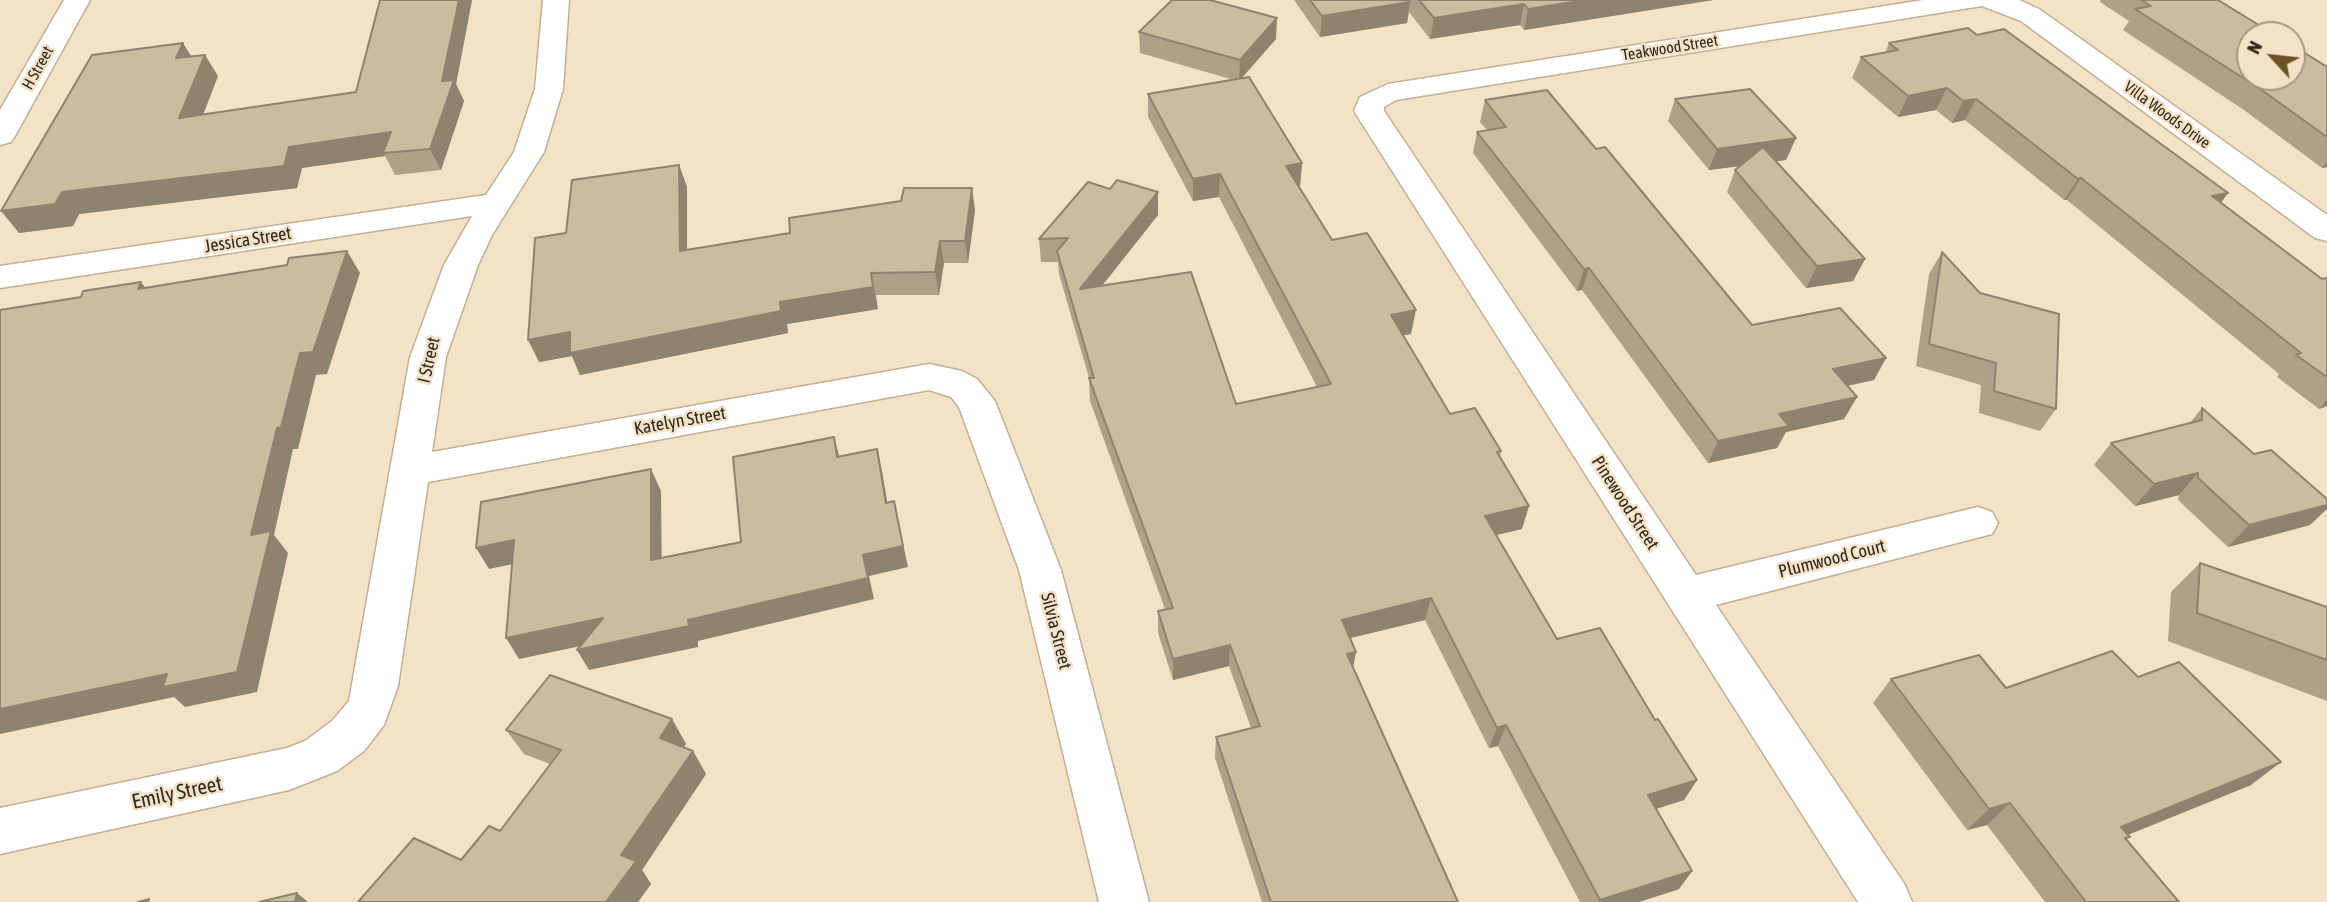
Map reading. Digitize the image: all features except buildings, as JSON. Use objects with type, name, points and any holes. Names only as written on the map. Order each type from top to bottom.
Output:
[{"type":"street","name":"H Street","points":[[0,136],[77,0]]},
{"type":"street","name":"I Street","points":[[348,736],[368,711],[376,686],[428,357],[461,265],[529,152],[537,132],[549,89],[556,0]]},
{"type":"street","name":"Teakwood Street","points":[[1370,103],[1388,93],[1973,0]]},
{"type":"street","name":"Villa Woods Drive","points":[[1997,1],[2029,15],[2327,231]]},
{"type":"street","name":"Pinewood Street","points":[[1370,103],[1369,111],[1373,121],[1887,902]]},
{"type":"street","name":"Jessica Street","points":[[0,277],[496,203]]},
{"type":"street","name":"Katelyn Street","points":[[411,470],[908,380],[929,377],[949,380]]},
{"type":"street","name":"Silvia Street","points":[[949,380],[964,388],[975,401],[1028,532],[1124,902]]},
{"type":"street","name":"Plumwood Court","points":[[1686,595],[1978,523]]},
{"type":"street","name":"Emily Street","points":[[0,831],[289,769],[321,756],[348,736]]}]
